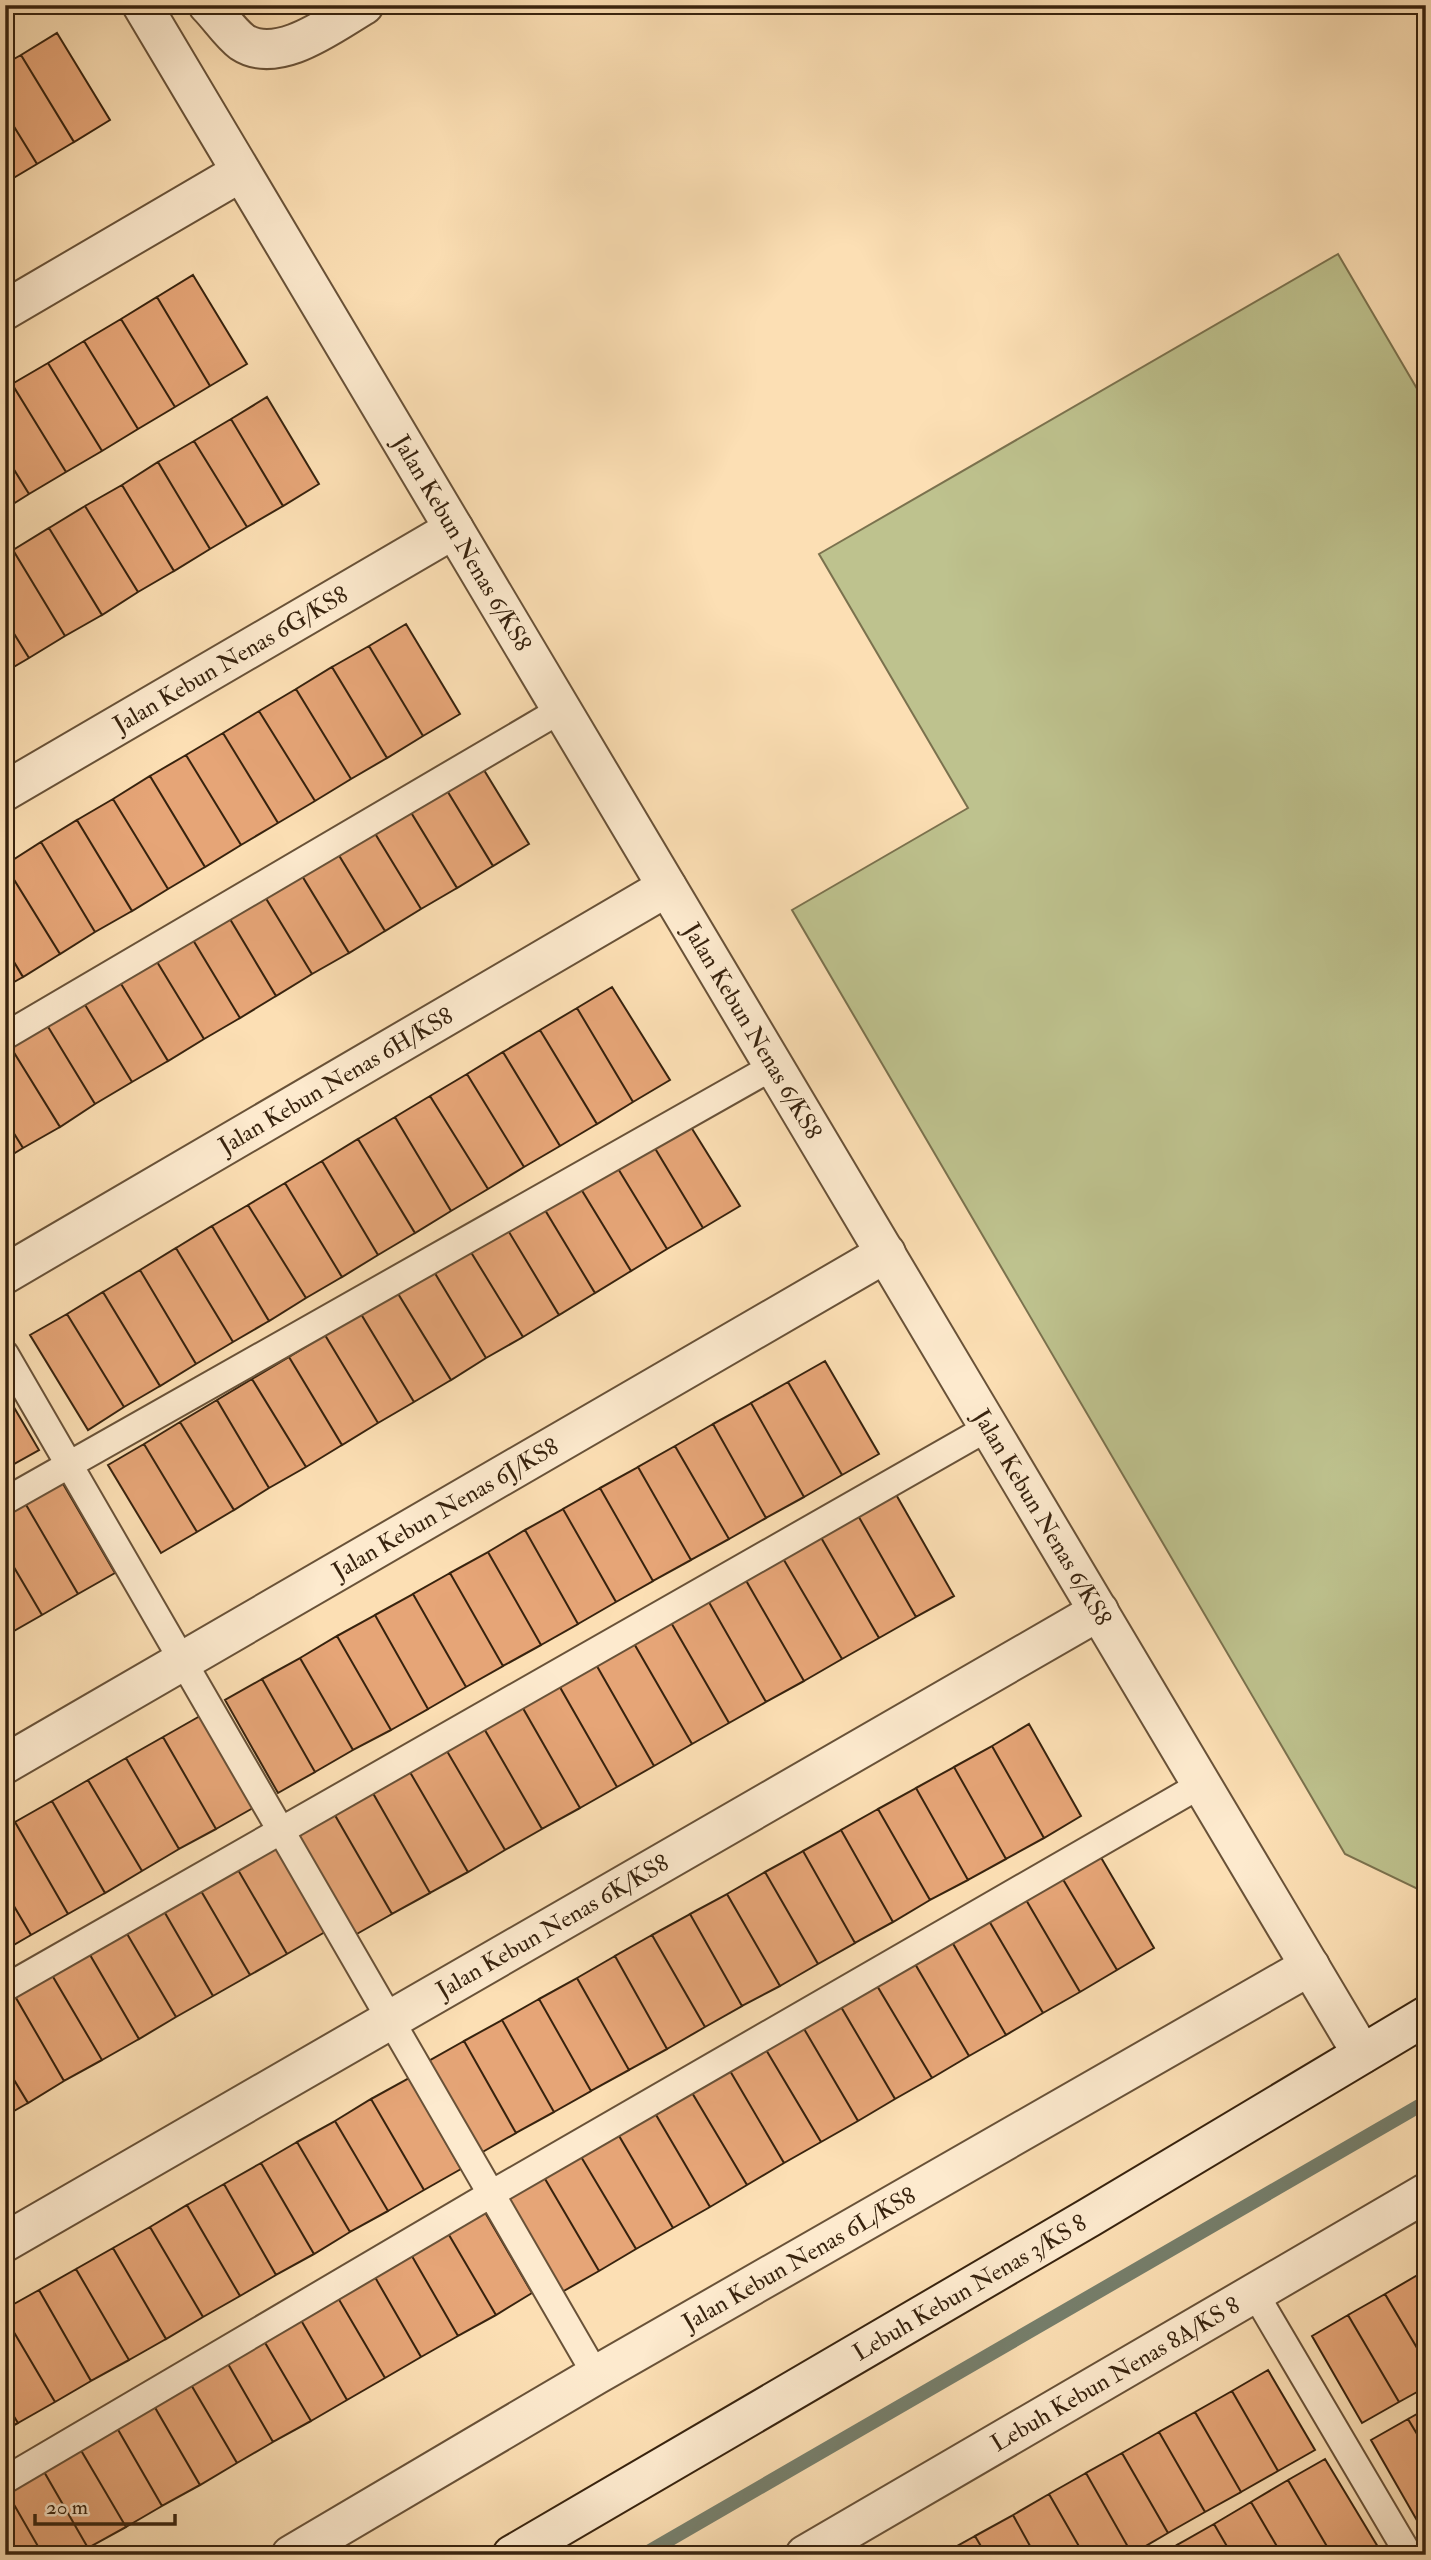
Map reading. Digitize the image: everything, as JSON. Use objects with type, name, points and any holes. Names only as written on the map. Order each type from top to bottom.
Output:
[{"type":"street","name":"Jalan Kebun Nenas 6/KS8","points":[[142,5],[1362,2054]]},
{"type":"street","points":[[208,5],[243,43],[270,50],[298,43],[364,5]]},
{"type":"street","points":[[5,310],[242,172]]},
{"type":"street","name":"Jalan Kebun Nenas 6G/KS8","points":[[5,791],[454,529]]},
{"type":"street","name":"Jalan Kebun Nenas 6H/KS8","points":[[5,1274],[667,887]]},
{"type":"street","name":"Jalan Kebun Nenas 6J/KS8","points":[[5,1764],[886,1253]]},
{"type":"street","name":"Jalan Kebun Nenas 6K/KS8","points":[[5,2242],[1099,1611]]},
{"type":"street","name":"Jalan Kebun Nenas 6L/KS8","points":[[290,2555],[596,2375],[1310,1966]]},
{"type":"street","name":"Lebuh Kebun Nenas 3/KS 8","points":[[534,2549],[1426,2016]]},
{"type":"street","name":"Lebuh Kebun Nenas 8A/KS 8","points":[[805,2555],[1426,2193]]},
{"type":"lane","points":[[5,1036],[562,709]]},
{"type":"lane","points":[[5,1500],[774,1066]]},
{"type":"lane","points":[[5,1354],[596,2375]]},
{"type":"lane","points":[[5,1988],[989,1427]]},
{"type":"lane","points":[[5,2480],[491,2193],[1202,1784]]},
{"type":"lane","points":[[1254,2292],[1409,2555]]},
{"type":"green space","points":[[1338,254],[1426,404],[1426,1893],[1345,1854],[792,910],[968,808],[819,554]]},
{"type":"building","points":[[57,33],[110,120],[74,142],[21,55]]},
{"type":"building","points":[[21,55],[74,142],[37,164],[5,112],[5,64]]},
{"type":"building","points":[[5,112],[37,164],[5,183]]},
{"type":"building","points":[[193,275],[247,364],[210,386],[157,297]]},
{"type":"building","points":[[157,297],[210,386],[175,407],[121,319]]},
{"type":"building","points":[[121,319],[175,407],[138,429],[84,341]]},
{"type":"building","points":[[84,341],[138,429],[102,451],[48,363]]},
{"type":"building","points":[[48,363],[102,451],[66,472],[12,384]]},
{"type":"building","points":[[12,384],[66,472],[29,494],[5,455],[5,388]]},
{"type":"building","points":[[267,397],[319,484],[283,506],[231,419]]},
{"type":"building","points":[[231,419],[283,506],[247,527],[194,441]]},
{"type":"building","points":[[194,441],[247,527],[210,549],[158,462]]},
{"type":"building","points":[[5,455],[29,494],[5,509]]},
{"type":"building","points":[[158,462],[210,549],[174,571],[122,485]]},
{"type":"building","points":[[122,485],[174,571],[138,592],[85,506]]},
{"type":"building","points":[[85,506],[138,592],[102,615],[49,528]]},
{"type":"building","points":[[49,528],[102,615],[65,636],[13,550]]},
{"type":"building","points":[[13,550],[65,636],[29,658],[5,619],[5,554]]},
{"type":"building","points":[[5,619],[29,658],[5,672]]},
{"type":"building","points":[[406,624],[460,714],[423,736],[369,646]]},
{"type":"building","points":[[369,646],[423,736],[387,758],[332,667]]},
{"type":"building","points":[[332,667],[387,758],[351,779],[296,689]]},
{"type":"building","points":[[296,689],[351,779],[315,801],[259,711]]},
{"type":"building","points":[[259,711],[315,801],[278,823],[223,733]]},
{"type":"building","points":[[223,733],[278,823],[241,845],[186,755]]},
{"type":"building","points":[[473,752],[529,844],[493,866],[437,774]]},
{"type":"building","points":[[186,755],[241,845],[205,867],[150,776]]},
{"type":"building","points":[[437,774],[493,866],[457,888],[401,796]]},
{"type":"building","points":[[150,776],[205,867],[168,889],[113,799]]},
{"type":"building","points":[[401,796],[457,888],[421,909],[365,817]]},
{"type":"building","points":[[113,799],[168,889],[132,911],[77,820]]},
{"type":"building","points":[[365,817],[421,909],[385,931],[329,839]]},
{"type":"building","points":[[77,820],[132,911],[95,932],[41,842]]},
{"type":"building","points":[[329,839],[385,931],[349,953],[293,861]]},
{"type":"building","points":[[41,842],[95,932],[60,954],[5,865]]},
{"type":"building","points":[[293,861],[349,953],[312,974],[256,882]]},
{"type":"building","points":[[5,865],[60,954],[23,977],[5,947]]},
{"type":"building","points":[[256,882],[312,974],[276,996],[221,904]]},
{"type":"building","points":[[221,904],[276,996],[240,1018],[184,925]]},
{"type":"building","points":[[184,925],[240,1018],[204,1039],[148,947]]},
{"type":"building","points":[[5,947],[23,977],[5,987]]},
{"type":"building","points":[[148,947],[204,1039],[168,1061],[112,969]]},
{"type":"building","points":[[112,969],[168,1061],[132,1082],[76,990]]},
{"type":"building","points":[[612,987],[670,1080],[633,1102],[577,1008]]},
{"type":"building","points":[[76,990],[132,1082],[95,1104],[39,1012]]},
{"type":"building","points":[[577,1008],[633,1102],[597,1124],[540,1030]]},
{"type":"building","points":[[39,1012],[95,1104],[60,1127],[5,1038]]},
{"type":"building","points":[[540,1030],[597,1124],[560,1146],[503,1052]]},
{"type":"building","points":[[5,1038],[60,1127],[23,1148],[5,1119]]},
{"type":"building","points":[[503,1052],[560,1146],[524,1167],[467,1074]]},
{"type":"building","points":[[467,1074],[524,1167],[488,1189],[430,1096]]},
{"type":"building","points":[[430,1096],[488,1189],[451,1211],[395,1117]]},
{"type":"building","points":[[395,1117],[451,1211],[415,1233],[358,1139]]},
{"type":"building","points":[[5,1119],[23,1148],[5,1159]]},
{"type":"building","points":[[686,1119],[740,1206],[703,1228],[650,1140]]},
{"type":"building","points":[[358,1139],[415,1233],[378,1255],[322,1161]]},
{"type":"building","points":[[650,1140],[703,1228],[667,1249],[614,1162]]},
{"type":"building","points":[[322,1161],[378,1255],[342,1277],[285,1183]]},
{"type":"building","points":[[614,1162],[667,1249],[631,1271],[578,1184]]},
{"type":"building","points":[[285,1183],[342,1277],[306,1298],[248,1205]]},
{"type":"building","points":[[578,1184],[631,1271],[595,1293],[542,1205]]},
{"type":"building","points":[[248,1205],[306,1298],[269,1321],[212,1226]]},
{"type":"building","points":[[542,1205],[595,1293],[559,1315],[506,1227]]},
{"type":"building","points":[[212,1226],[269,1321],[233,1342],[176,1248]]},
{"type":"building","points":[[506,1227],[559,1315],[523,1337],[469,1249]]},
{"type":"building","points":[[176,1248],[233,1342],[196,1364],[140,1270]]},
{"type":"building","points":[[469,1249],[523,1337],[486,1358],[433,1270]]},
{"type":"building","points":[[140,1270],[196,1364],[160,1386],[103,1292]]},
{"type":"building","points":[[433,1270],[486,1358],[451,1380],[397,1292]]},
{"type":"building","points":[[103,1292],[160,1386],[124,1407],[67,1314]]},
{"type":"building","points":[[397,1292],[451,1380],[414,1402],[361,1314]]},
{"type":"building","points":[[67,1314],[124,1407],[88,1430],[30,1335]]},
{"type":"building","points":[[361,1314],[414,1402],[378,1423],[325,1335]]},
{"type":"building","points":[[325,1335],[378,1423],[342,1445],[289,1357]]},
{"type":"building","points":[[289,1357],[342,1445],[306,1467],[252,1379]]},
{"type":"building","points":[[825,1361],[879,1454],[842,1475],[788,1382]]},
{"type":"building","points":[[252,1379],[306,1467],[269,1488],[217,1400]]},
{"type":"building","points":[[788,1382],[842,1475],[804,1497],[751,1403]]},
{"type":"building","points":[[5,1392],[39,1450],[5,1469]]},
{"type":"building","points":[[217,1400],[269,1488],[234,1510],[180,1422]]},
{"type":"building","points":[[751,1403],[804,1497],[766,1518],[713,1424]]},
{"type":"building","points":[[180,1422],[234,1510],[197,1532],[144,1444]]},
{"type":"building","points":[[713,1424],[766,1518],[729,1539],[675,1446]]},
{"type":"building","points":[[144,1444],[197,1532],[161,1553],[108,1465]]},
{"type":"building","points":[[675,1446],[729,1539],[691,1560],[638,1467]]},
{"type":"building","points":[[638,1467],[691,1560],[653,1581],[600,1488]]},
{"type":"building","points":[[62,1482],[115,1573],[78,1594],[25,1503]]},
{"type":"building","points":[[600,1488],[653,1581],[616,1602],[563,1509]]},
{"type":"building","points":[[894,1491],[954,1596],[916,1617],[856,1512]]},
{"type":"building","points":[[25,1503],[78,1594],[42,1615],[5,1552],[5,1515]]},
{"type":"building","points":[[563,1509],[616,1602],[578,1624],[525,1530]]},
{"type":"building","points":[[856,1512],[916,1617],[879,1638],[819,1534]]},
{"type":"building","points":[[525,1530],[578,1624],[541,1645],[488,1552]]},
{"type":"building","points":[[819,1534],[879,1638],[842,1659],[781,1555]]},
{"type":"building","points":[[5,1552],[42,1615],[5,1636]]},
{"type":"building","points":[[488,1552],[541,1645],[503,1666],[450,1573]]},
{"type":"building","points":[[781,1555],[842,1659],[804,1681],[744,1577]]},
{"type":"building","points":[[450,1573],[503,1666],[466,1687],[413,1594]]},
{"type":"building","points":[[744,1577],[804,1681],[766,1702],[706,1597]]},
{"type":"building","points":[[413,1594],[466,1687],[428,1709],[375,1615]]},
{"type":"building","points":[[706,1597],[766,1702],[729,1723],[669,1619]]},
{"type":"building","points":[[375,1615],[428,1709],[391,1730],[337,1636]]},
{"type":"building","points":[[669,1619],[729,1723],[692,1744],[632,1640]]},
{"type":"building","points":[[337,1636],[391,1730],[353,1750],[300,1658]]},
{"type":"building","points":[[632,1640],[692,1744],[654,1766],[594,1661]]},
{"type":"building","points":[[300,1658],[353,1750],[315,1772],[262,1679]]},
{"type":"building","points":[[594,1661],[654,1766],[617,1787],[557,1682]]},
{"type":"building","points":[[262,1679],[315,1772],[278,1793],[225,1700]]},
{"type":"building","points":[[557,1682],[617,1787],[580,1808],[520,1703]]},
{"type":"building","points":[[520,1703],[580,1808],[542,1829],[482,1725]]},
{"type":"building","points":[[200,1716],[253,1808],[216,1829],[163,1737]]},
{"type":"building","points":[[1029,1724],[1081,1816],[1044,1838],[992,1746]]},
{"type":"building","points":[[482,1725],[542,1829],[505,1850],[444,1746]]},
{"type":"building","points":[[163,1737],[216,1829],[179,1849],[126,1758]]},
{"type":"building","points":[[444,1746],[505,1850],[468,1872],[407,1767]]},
{"type":"building","points":[[992,1746],[1044,1838],[1006,1859],[954,1767]]},
{"type":"building","points":[[126,1758],[179,1849],[142,1871],[88,1780]]},
{"type":"building","points":[[407,1767],[468,1872],[430,1893],[370,1788]]},
{"type":"building","points":[[954,1767],[1006,1859],[968,1880],[916,1788]]},
{"type":"building","points":[[88,1780],[142,1871],[105,1893],[52,1801]]},
{"type":"building","points":[[370,1788],[430,1893],[392,1914],[332,1810]]},
{"type":"building","points":[[916,1788],[968,1880],[930,1900],[878,1809]]},
{"type":"building","points":[[52,1801],[105,1893],[68,1914],[15,1822]]},
{"type":"building","points":[[878,1809],[930,1900],[893,1922],[841,1830]]},
{"type":"building","points":[[332,1810],[392,1914],[355,1935],[295,1831]]},
{"type":"building","points":[[15,1822],[68,1914],[31,1935],[5,1891],[5,1828]]},
{"type":"building","points":[[841,1830],[893,1922],[855,1943],[803,1851]]},
{"type":"building","points":[[272,1842],[325,1932],[287,1954],[234,1863]]},
{"type":"building","points":[[1096,1849],[1154,1948],[1117,1970],[1058,1871]]},
{"type":"building","points":[[803,1851],[855,1943],[818,1964],[765,1872]]},
{"type":"building","points":[[234,1863],[287,1954],[250,1975],[197,1884]]},
{"type":"building","points":[[1058,1871],[1117,1970],[1080,1992],[1022,1893]]},
{"type":"building","points":[[765,1872],[818,1964],[780,1986],[727,1894]]},
{"type":"building","points":[[197,1884],[250,1975],[213,1996],[161,1906]]},
{"type":"building","points":[[5,1891],[31,1935],[5,1950]]},
{"type":"building","points":[[1022,1893],[1080,1992],[1043,2013],[985,1914]]},
{"type":"building","points":[[727,1894],[780,1986],[742,2006],[690,1914]]},
{"type":"building","points":[[161,1906],[213,1996],[176,2017],[123,1927]]},
{"type":"building","points":[[690,1914],[742,2006],[705,2027],[652,1935]]},
{"type":"building","points":[[985,1914],[1043,2013],[1006,2035],[948,1935]]},
{"type":"building","points":[[123,1927],[176,2017],[139,2039],[86,1948]]},
{"type":"building","points":[[652,1935],[705,2027],[667,2049],[615,1956]]},
{"type":"building","points":[[948,1935],[1006,2035],[969,2056],[911,1957]]},
{"type":"building","points":[[86,1948],[139,2039],[102,2060],[49,1970]]},
{"type":"building","points":[[615,1956],[667,2049],[629,2070],[577,1978]]},
{"type":"building","points":[[911,1957],[969,2056],[932,2078],[873,1979]]},
{"type":"building","points":[[49,1970],[102,2060],[64,2081],[12,1991]]},
{"type":"building","points":[[577,1978],[629,2070],[591,2091],[539,1999]]},
{"type":"building","points":[[873,1979],[932,2078],[895,2099],[837,2000]]},
{"type":"building","points":[[12,1991],[64,2081],[28,2103],[5,2065],[5,1995]]},
{"type":"building","points":[[539,1999],[591,2091],[554,2112],[502,2020]]},
{"type":"building","points":[[837,2000],[895,2099],[858,2121],[800,2022]]},
{"type":"building","points":[[502,2020],[554,2112],[516,2133],[464,2041]]},
{"type":"building","points":[[800,2022],[858,2121],[821,2142],[762,2043]]},
{"type":"building","points":[[464,2041],[516,2133],[479,2154],[427,2062]]},
{"type":"building","points":[[762,2043],[821,2142],[784,2163],[726,2064]]},
{"type":"building","points":[[726,2064],[784,2163],[747,2185],[688,2086]]},
{"type":"building","points":[[5,2065],[28,2103],[5,2116]]},
{"type":"building","points":[[409,2078],[461,2169],[424,2190],[371,2099]]},
{"type":"building","points":[[688,2086],[747,2185],[710,2207],[652,2108]]},
{"type":"building","points":[[371,2099],[424,2190],[388,2211],[335,2121]]},
{"type":"building","points":[[652,2108],[710,2207],[673,2228],[615,2129]]},
{"type":"building","points":[[335,2121],[388,2211],[350,2232],[297,2142]]},
{"type":"building","points":[[615,2129],[673,2228],[636,2249],[577,2150]]},
{"type":"building","points":[[297,2142],[350,2232],[314,2254],[261,2163]]},
{"type":"building","points":[[577,2150],[636,2249],[599,2271],[541,2172]]},
{"type":"building","points":[[261,2163],[314,2254],[276,2275],[224,2184]]},
{"type":"building","points":[[541,2172],[599,2271],[562,2292],[503,2194]]},
{"type":"building","points":[[224,2184],[276,2275],[240,2296],[187,2205]]},
{"type":"building","points":[[479,2202],[532,2293],[496,2315],[442,2223]]},
{"type":"building","points":[[187,2205],[240,2296],[203,2317],[150,2227]]},
{"type":"building","points":[[442,2223],[496,2315],[458,2336],[405,2244]]},
{"type":"building","points":[[150,2227],[203,2317],[166,2339],[113,2248]]},
{"type":"building","points":[[405,2244],[458,2336],[421,2357],[368,2265]]},
{"type":"building","points":[[113,2248],[166,2339],[129,2360],[76,2269]]},
{"type":"building","points":[[368,2265],[421,2357],[385,2378],[331,2286]]},
{"type":"building","points":[[76,2269],[129,2360],[91,2381],[39,2290]]},
{"type":"building","points":[[1421,2273],[1426,2280],[1426,2363],[1385,2294]]},
{"type":"building","points":[[331,2286],[385,2378],[347,2400],[294,2308]]},
{"type":"building","points":[[39,2290],[91,2381],[55,2402],[5,2317],[5,2309]]},
{"type":"building","points":[[1385,2294],[1426,2363],[1426,2387],[1399,2402],[1348,2315]]},
{"type":"building","points":[[294,2308],[347,2400],[311,2421],[257,2329]]},
{"type":"building","points":[[1348,2315],[1399,2402],[1362,2423],[1312,2336]]},
{"type":"building","points":[[5,2317],[55,2402],[18,2423],[5,2402]]},
{"type":"building","points":[[257,2329],[311,2421],[273,2442],[220,2350]]},
{"type":"building","points":[[220,2350],[273,2442],[237,2463],[183,2371]]},
{"type":"building","points":[[1268,2370],[1315,2450],[1278,2471],[1232,2391]]},
{"type":"building","points":[[183,2371],[237,2463],[200,2485],[146,2392]]},
{"type":"building","points":[[1232,2391],[1278,2471],[1241,2492],[1195,2412]]},
{"type":"building","points":[[146,2392],[200,2485],[162,2506],[109,2414]]},
{"type":"building","points":[[5,2402],[18,2423],[5,2430]]},
{"type":"building","points":[[1426,2409],[1426,2449],[1408,2419]]},
{"type":"building","points":[[1195,2412],[1241,2492],[1205,2512],[1159,2432]]},
{"type":"building","points":[[109,2414],[162,2506],[126,2527],[72,2435]]},
{"type":"building","points":[[1408,2419],[1426,2449],[1426,2520],[1419,2524],[1371,2440]]},
{"type":"building","points":[[1159,2432],[1205,2512],[1168,2533],[1122,2453]]},
{"type":"building","points":[[72,2435],[126,2527],[88,2548],[35,2456]]},
{"type":"building","points":[[1122,2453],[1168,2533],[1132,2554],[1086,2473]]},
{"type":"building","points":[[35,2456],[88,2548],[77,2555],[43,2555],[5,2489]]},
{"type":"building","points":[[1325,2459],[1378,2547],[1364,2555],[1332,2555],[1288,2480]]},
{"type":"building","points":[[1086,2473],[1132,2554],[1084,2555],[1049,2494]]},
{"type":"building","points":[[1288,2480],[1332,2555],[1282,2555],[1251,2502]]},
{"type":"building","points":[[5,2489],[43,2555],[5,2555]]},
{"type":"building","points":[[1049,2494],[1084,2555],[1035,2555],[1013,2515]]},
{"type":"building","points":[[1251,2502],[1282,2555],[1232,2555],[1214,2524]]},
{"type":"building","points":[[1013,2515],[1035,2555],[986,2555],[975,2536]]},
{"type":"building","points":[[1214,2524],[1232,2555],[1182,2555],[1177,2545]]},
{"type":"building","points":[[975,2536],[986,2555],[941,2555]]},
{"type":"building","points":[[1177,2545],[1182,2555],[1160,2555]]},
{"type":"waterway","points":[[643,2555],[1426,2102]]}]
